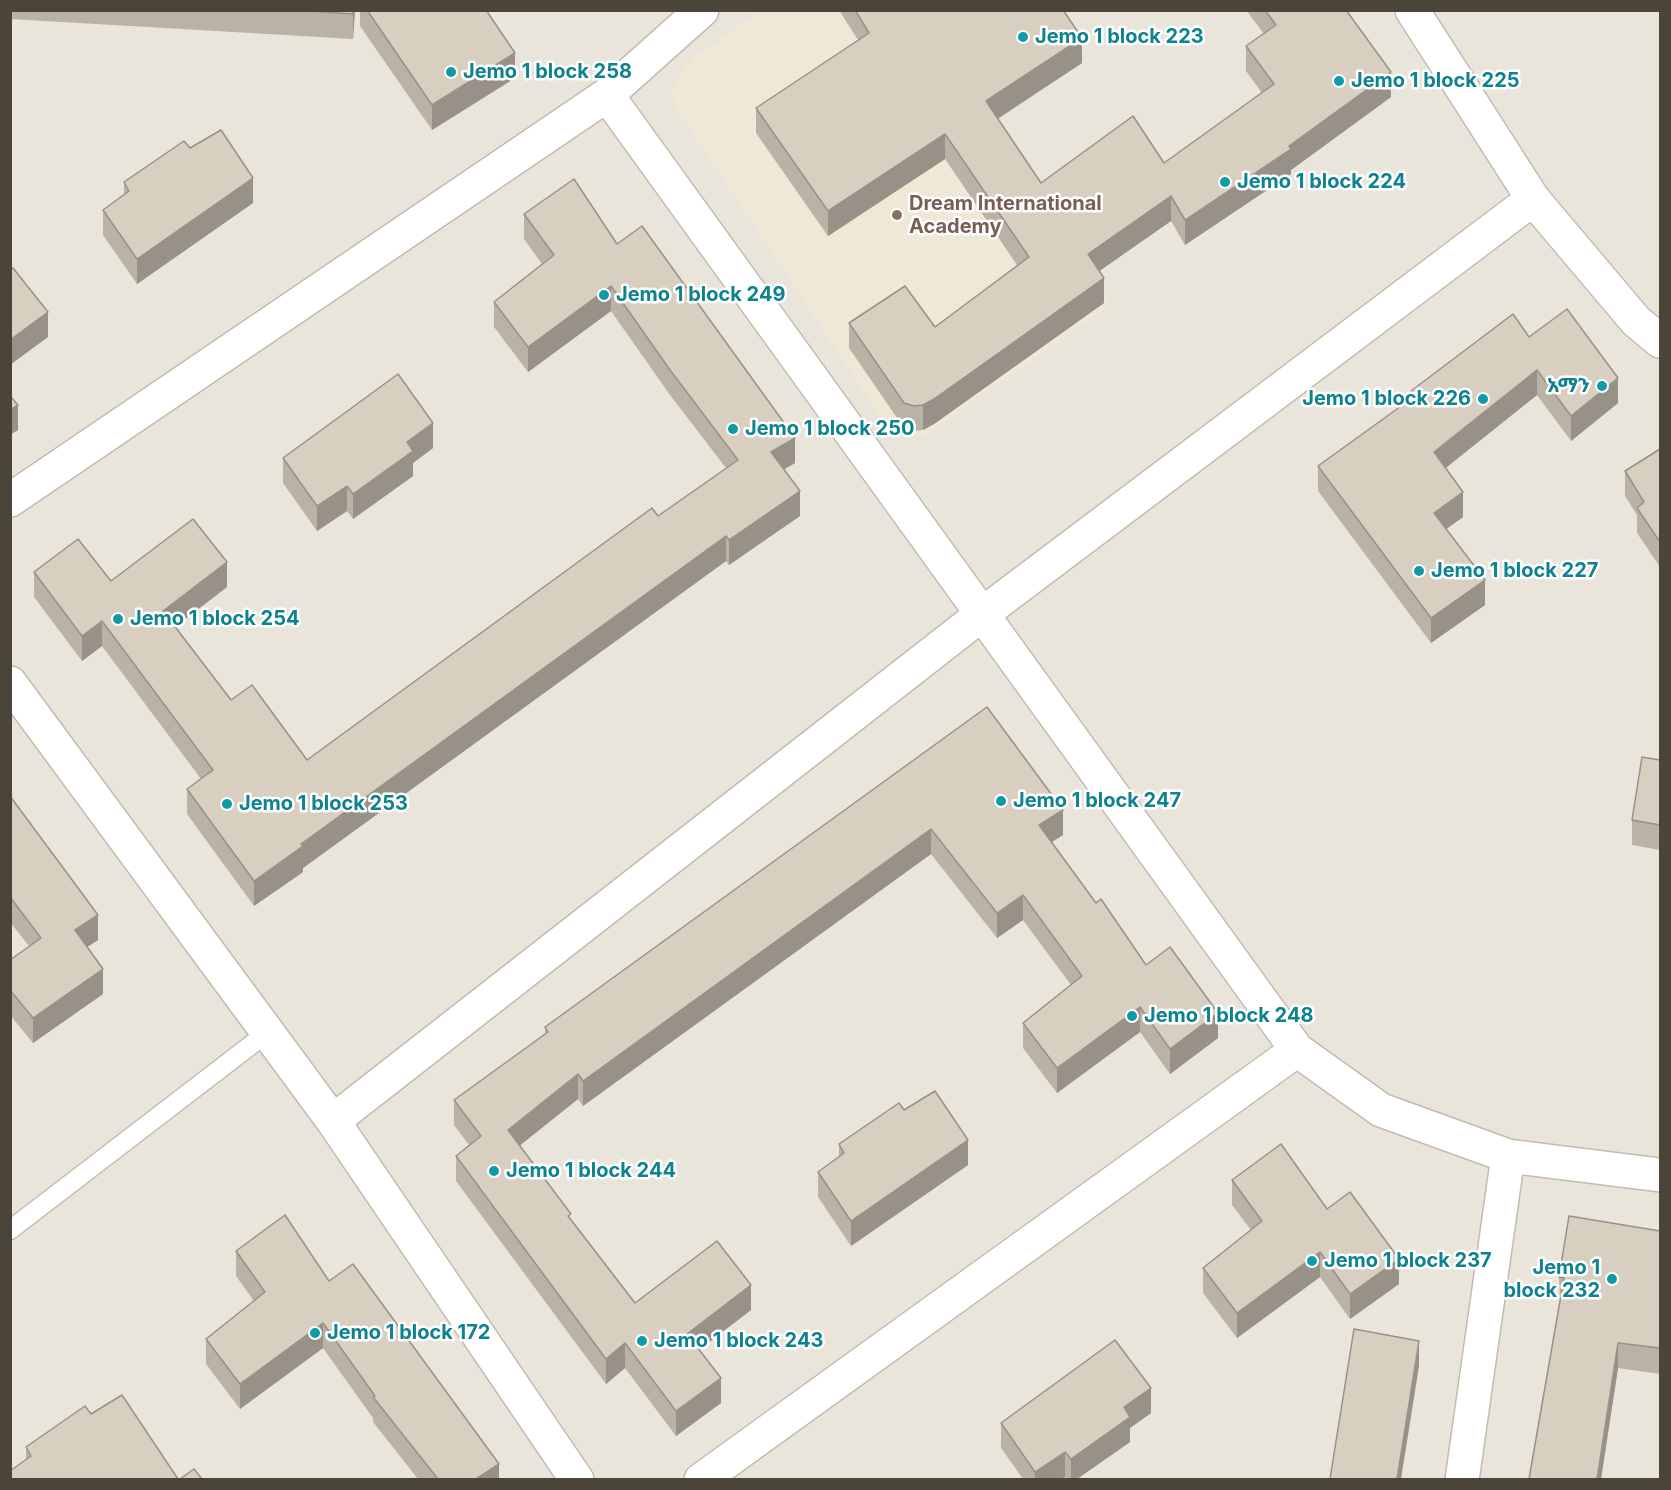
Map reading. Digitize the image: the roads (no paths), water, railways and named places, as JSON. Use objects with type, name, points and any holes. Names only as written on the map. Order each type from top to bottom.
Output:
[{"type":"street","points":[[10,500],[607,95],[702,10]]},
{"type":"street","points":[[1412,10],[1533,199],[1636,321],[1660,341]]},
{"type":"street","points":[[607,95],[1297,1050],[1381,1110],[1508,1156],[1660,1176]]},
{"type":"street","points":[[333,1121],[981,615],[1533,199]]},
{"type":"street","points":[[10,682],[333,1121],[577,1479]]},
{"type":"street","points":[[701,1479],[1297,1050]]},
{"type":"street","points":[[1462,1479],[1508,1156]]},
{"type":"lane","points":[[10,1230],[268,1032]]},
{"type":"place","name":"Jemo 1 block 223","points":[[1023,37]]},
{"type":"place","name":"Jemo 1 block 258","points":[[451,72]]},
{"type":"place","name":"Jemo 1 block 225","points":[[1339,81]]},
{"type":"place","name":"Jemo 1 block 224","points":[[1225,182]]},
{"type":"place","name":"Dream International Academy","points":[[897,215]]},
{"type":"place","name":"Jemo 1 block 249","points":[[604,295]]},
{"type":"place","name":"አማን","points":[[1602,386]]},
{"type":"place","name":"Jemo 1 block 226","points":[[1483,399]]},
{"type":"place","name":"Jemo 1 block 250","points":[[733,429]]},
{"type":"place","name":"Jemo 1 block 227","points":[[1419,571]]},
{"type":"place","name":"Jemo 1 block 254","points":[[118,619]]},
{"type":"place","name":"Jemo 1 block 247","points":[[1001,801]]},
{"type":"place","name":"Jemo 1 block 253","points":[[227,804]]},
{"type":"place","name":"Jemo 1 block 248","points":[[1132,1016]]},
{"type":"place","name":"Jemo 1 block 244","points":[[494,1171]]},
{"type":"place","name":"Jemo 1 block 237","points":[[1312,1261]]},
{"type":"place","name":"Jemo 1 block 232","points":[[1612,1279]]},
{"type":"place","name":"Jemo 1 block 172","points":[[315,1333]]},
{"type":"place","name":"Jemo 1 block 243","points":[[642,1341]]}]
